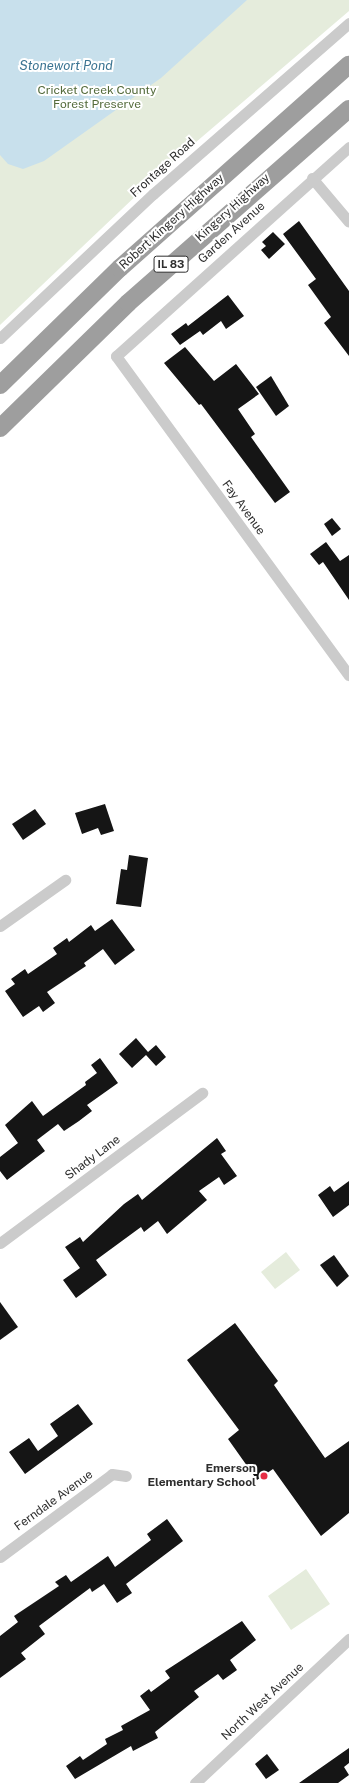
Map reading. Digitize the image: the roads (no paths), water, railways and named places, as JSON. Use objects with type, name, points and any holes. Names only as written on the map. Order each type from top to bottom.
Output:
[{"type":"highway","name":"Robert Kingery Highway","points":[[0,385],[120,268],[349,65]]},
{"type":"highway","name":"Kingery Highway","points":[[0,428],[128,303],[349,108]]},
{"type":"street","name":"Frontage Road","points":[[0,338],[159,189],[349,23]]},
{"type":"street","name":"Garden Avenue","points":[[116,356],[312,178],[349,147]]},
{"type":"street","points":[[312,178],[349,222]]},
{"type":"street","name":"Fay Avenue","points":[[116,356],[349,675]]},
{"type":"street","points":[[0,926],[65,880]]},
{"type":"street","name":"Shady Lane","points":[[0,1244],[202,1093]]},
{"type":"street","name":"Ferndale Avenue","points":[[0,1557],[112,1474],[126,1476]]},
{"type":"street","name":"North West Avenue","points":[[194,1783],[349,1639]]},
{"type":"water","name":"Stonewort Pond","points":[[0,0],[247,0],[161,78],[44,161],[23,169],[8,164],[0,155]]},
{"type":"place","name":"Emerson Elementary School","points":[[264,1476]]},
{"type":"park label","name":"Cricket Creek County Forest Preserve","points":[[97,98]]}]
